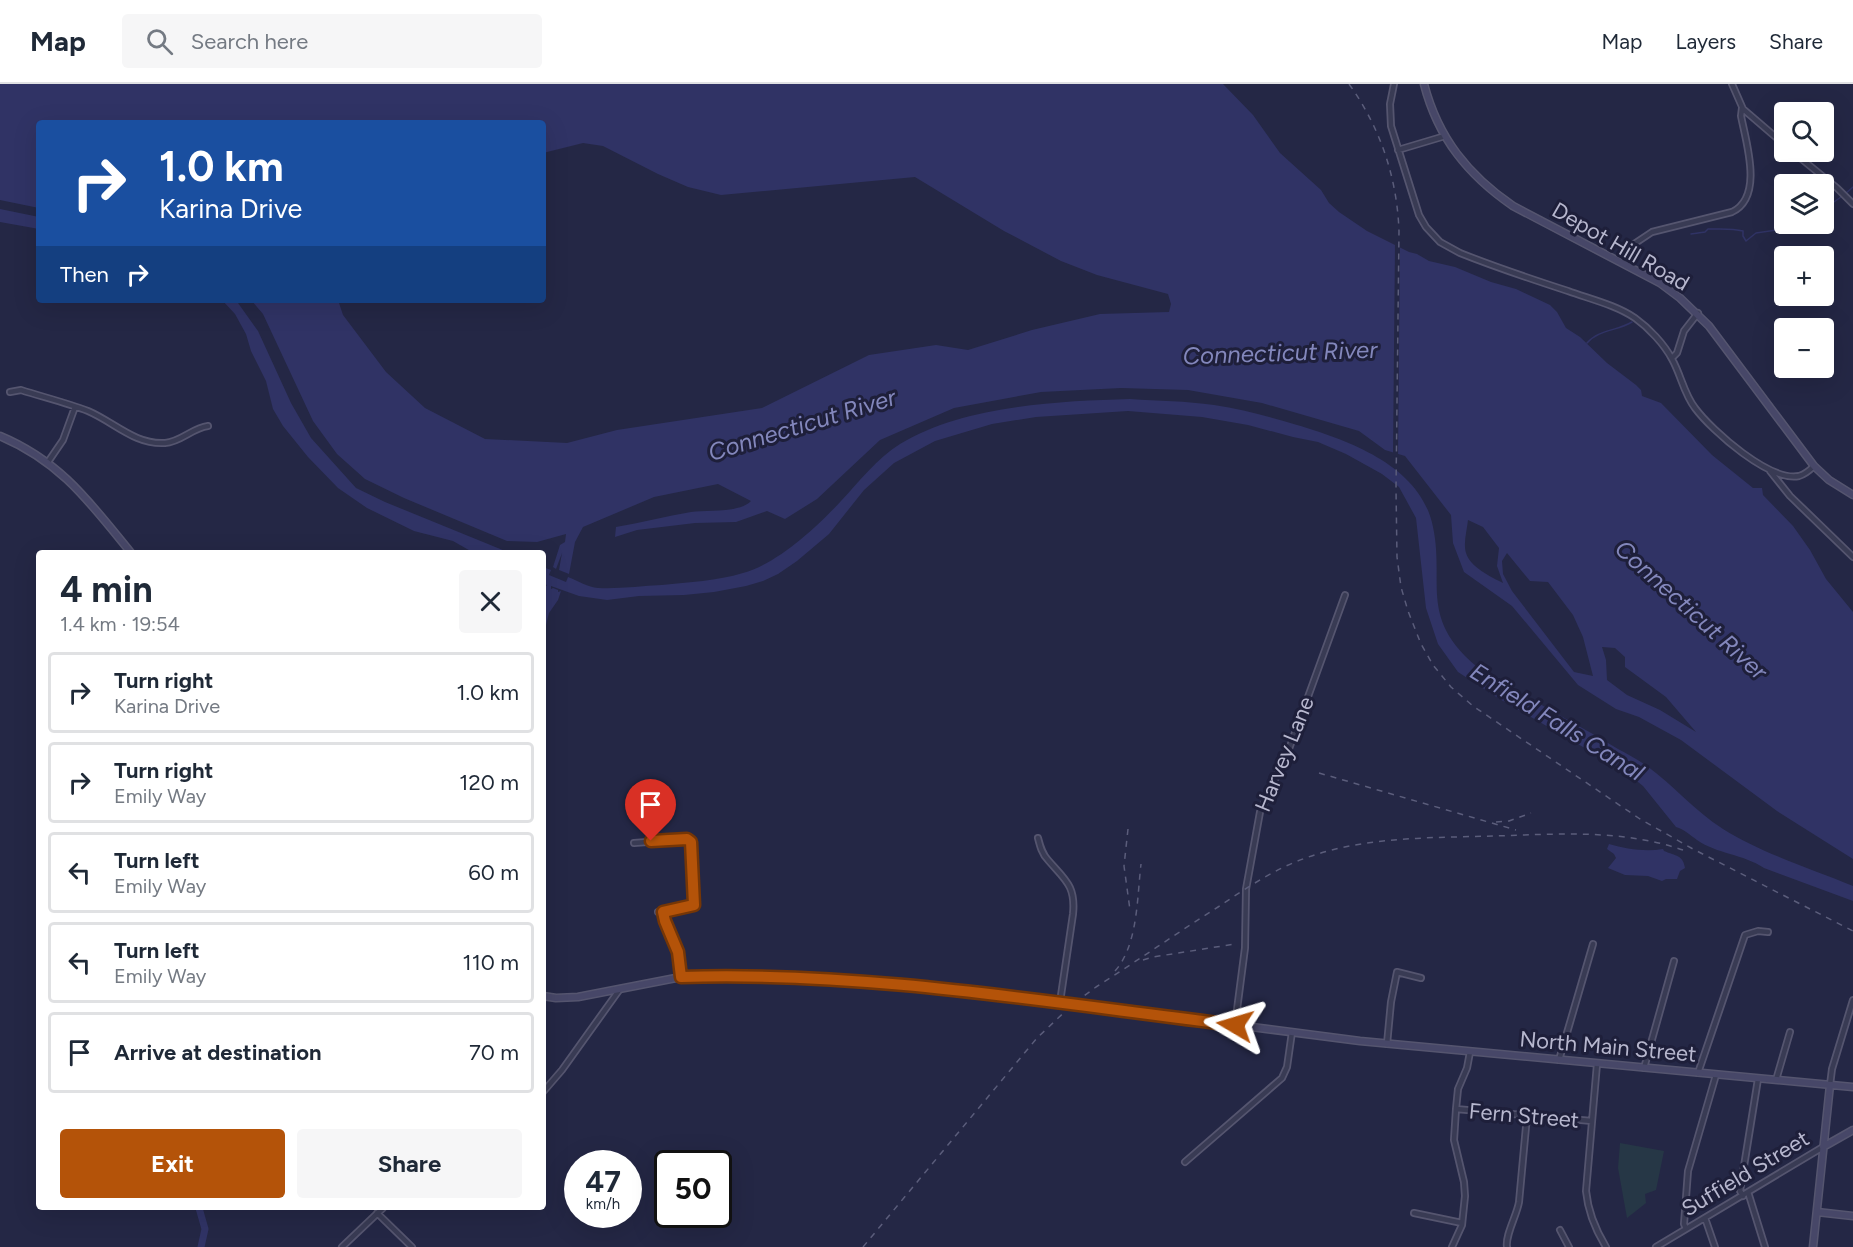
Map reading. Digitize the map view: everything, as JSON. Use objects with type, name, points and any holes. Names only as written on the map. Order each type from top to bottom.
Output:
[{"type":"main road","name":"Depot Hill Road","points":[[1425,84],[1434,114],[1445,136],[1465,165],[1491,191],[1513,206],[1623,263],[1680,297],[1698,313],[1721,340],[1815,466],[1829,480],[1853,495]]},
{"type":"main road","points":[[0,436],[22,445],[48,462],[81,492],[129,550]]},
{"type":"main road","name":"North Main Street","points":[[546,996],[578,997],[681,977],[791,977],[874,981],[1060,1002],[1387,1044],[1853,1087]]},
{"type":"main road","points":[[1813,1247],[1830,1085]]},
{"type":"main road","name":"Suffield Street","points":[[1823,1147],[1853,1130]]},
{"type":"main road","points":[[1817,1212],[1853,1216]]},
{"type":"street","points":[[1394,84],[1390,104],[1391,126],[1419,215],[1426,227],[1440,242],[1492,266],[1617,308],[1635,318],[1650,330],[1672,358],[1686,393],[1703,418],[1733,445],[1770,471],[1790,496],[1853,557]]},
{"type":"street","points":[[1732,84],[1742,108],[1774,135]]},
{"type":"street","points":[[1623,263],[1634,244],[1652,232],[1740,208],[1751,172],[1741,116],[1742,108]]},
{"type":"street","points":[[1398,150],[1445,136]]},
{"type":"street","points":[[1805,162],[1852,202]]},
{"type":"street","points":[[1672,358],[1677,353],[1684,331],[1698,313]]},
{"type":"street","points":[[10,392],[21,390],[75,407],[139,439],[150,442],[174,441],[208,426]]},
{"type":"street","points":[[48,462],[63,440],[75,407]]},
{"type":"street","points":[[1770,471],[1795,476],[1806,473],[1815,466]]},
{"type":"street","name":"Harvey Lane","points":[[1235,1025],[1245,948],[1246,889],[1260,812],[1287,753],[1345,595]]},
{"type":"street","points":[[1038,838],[1042,851],[1067,882],[1073,898],[1073,914],[1060,1002]]},
{"type":"street","points":[[634,843],[685,839],[690,841],[694,905],[660,912],[678,952],[681,977]]},
{"type":"street","points":[[1698,1073],[1745,935],[1758,931],[1768,932]]},
{"type":"street","points":[[1558,1060],[1593,944]]},
{"type":"street","points":[[1644,1068],[1674,961]]},
{"type":"street","points":[[1387,1044],[1391,1002],[1397,972],[1421,978]]},
{"type":"street","points":[[546,1089],[620,989]]},
{"type":"street","points":[[1830,1085],[1832,1069],[1853,1000]]},
{"type":"street","points":[[1185,1162],[1282,1078],[1288,1062],[1292,1032]]},
{"type":"street","points":[[1776,1080],[1790,1032]]},
{"type":"street","points":[[1452,1247],[1462,1223],[1465,1189],[1454,1140],[1456,1109],[1458,1089],[1467,1068],[1470,1052]]},
{"type":"street","points":[[1597,1064],[1587,1200],[1593,1223],[1606,1247]]},
{"type":"street","points":[[1686,1229],[1684,1224],[1688,1171],[1716,1075]]},
{"type":"street","points":[[1743,1196],[1740,1191],[1758,1079]]},
{"type":"street","name":"Fern Street","points":[[1456,1109],[1592,1121]]},
{"type":"street","points":[[1507,1247],[1506,1242],[1519,1202],[1527,1116]]},
{"type":"street","name":"Suffield Street","points":[[1656,1247],[1823,1147]]},
{"type":"street","points":[[1748,1192],[1765,1247]]},
{"type":"street","points":[[342,1247],[381,1210]]},
{"type":"street","points":[[377,1213],[412,1247]]},
{"type":"street","points":[[1414,1213],[1462,1223]]},
{"type":"street","points":[[1705,1218],[1715,1247]]},
{"type":"street","points":[[1560,1230],[1569,1247]]},
{"type":"shaded area","points":[[1620,1143],[1664,1151],[1656,1190],[1645,1194],[1646,1203],[1627,1218],[1618,1168]]},
{"type":"water","name":"Connecticut River","points":[[0,84],[1223,84],[1253,115],[1280,153],[1321,190],[1329,203],[1339,212],[1367,231],[1429,261],[1455,267],[1491,282],[1516,289],[1550,305],[1566,328],[1580,337],[1607,363],[1636,385],[1641,390],[1642,396],[1661,403],[1712,455],[1753,488],[1762,488],[1763,495],[1793,526],[1826,579],[1853,612],[1853,859],[1777,811],[1681,740],[1639,717],[1616,709],[1578,685],[1512,606],[1464,572],[1453,543],[1451,515],[1405,456],[1385,450],[1359,431],[1262,403],[1188,390],[1121,388],[1041,392],[954,408],[880,440],[817,499],[785,519],[767,511],[736,522],[695,523],[637,530],[615,537],[616,527],[691,512],[739,508],[751,501],[718,484],[654,497],[583,527],[575,542],[569,574],[559,570],[562,553],[556,569],[553,567],[560,545],[565,542],[566,534],[537,542],[507,541],[404,498],[365,479],[337,454],[313,421],[263,314],[254,303],[339,303],[343,315],[386,372],[425,408],[485,439],[567,443],[617,430],[762,408],[869,355],[936,345],[968,350],[1032,330],[1100,314],[1169,312],[1171,304],[1168,294],[1097,275],[1061,261],[1004,231],[915,177],[721,195],[688,187],[603,146],[583,143],[546,152],[546,120],[36,120],[36,207],[0,200]],"holes":[[[1468,520],[1483,527],[1499,548],[1497,566],[1503,583],[1472,563],[1466,553]],[[1507,553],[1530,581],[1548,582],[1573,615],[1583,637],[1593,676],[1574,672],[1512,591],[1503,574],[1502,561]],[[1602,647],[1615,648],[1625,657],[1625,667],[1666,697],[1696,732],[1660,710],[1627,695],[1607,680],[1606,660]]]},
{"type":"water","points":[[0,209],[36,216],[36,228],[0,222]]},
{"type":"water","points":[[225,303],[238,303],[258,331],[291,403],[311,438],[356,488],[503,550],[469,550],[453,541],[414,531],[367,508],[338,488],[308,457],[283,426],[273,409],[266,381],[235,314]]},
{"type":"water","name":"Enfield Falls Canal","points":[[1130,399],[1225,407],[1297,425],[1339,439],[1380,459],[1399,472],[1426,506],[1436,546],[1437,594],[1443,625],[1452,640],[1471,662],[1493,678],[1647,766],[1703,814],[1738,838],[1853,886],[1853,901],[1705,845],[1676,827],[1643,786],[1623,770],[1498,698],[1458,672],[1438,644],[1426,608],[1416,518],[1399,487],[1382,474],[1346,454],[1318,442],[1248,425],[1202,417],[1128,411],[1036,417],[992,424],[935,441],[894,463],[864,490],[829,534],[797,561],[763,581],[714,592],[607,600],[579,596],[551,586],[551,589],[561,591],[549,613],[546,625],[546,568],[551,570],[549,575],[566,582],[568,577],[598,588],[693,582],[743,573],[769,562],[796,543],[831,511],[884,456],[900,444],[925,431],[952,421],[1011,408]]},
{"type":"water","points":[[1609,844],[1636,850],[1663,849],[1681,858],[1685,868],[1680,871],[1677,879],[1662,881],[1648,876],[1625,875],[1608,868],[1616,858],[1607,849]]},
{"type":"pier","points":[[1395,242],[1400,244],[1398,457],[1393,456]]},
{"type":"waterway","points":[[1845,194],[1853,187]]},
{"type":"waterway","points":[[1834,202],[1841,197]]},
{"type":"waterway","points":[[1691,234],[1705,232],[1708,229],[1735,229],[1743,231],[1746,241],[1756,233],[1774,230]]},
{"type":"waterway","points":[[1587,343],[1597,335],[1632,322]]},
{"type":"waterway","points":[[200,1210],[205,1229],[201,1247]]},
{"type":"railway","points":[[1349,84],[1370,118],[1385,153],[1398,211],[1397,557],[1401,587],[1408,611],[1421,644],[1433,665],[1451,687],[1473,706],[1640,819],[1693,849],[1853,931]]},
{"type":"railway","points":[[1319,773],[1516,830]]},
{"type":"railway","points":[[1496,822],[1509,821],[1531,813]]},
{"type":"railway","points":[[1128,829],[1124,866],[1130,910]]},
{"type":"railway","points":[[863,1247],[1037,1038],[1073,1004],[1242,891],[1284,867],[1334,849],[1387,841],[1441,837],[1590,834],[1637,839],[1683,850]]},
{"type":"railway","points":[[1115,971],[1123,960],[1132,935],[1141,864]]},
{"type":"railway","points":[[1143,960],[1235,944]]},
{"type":"route","points":[[651,841],[687,839],[691,842],[694,905],[663,912],[678,952],[681,977],[791,977],[874,981],[1235,1025]]}]
